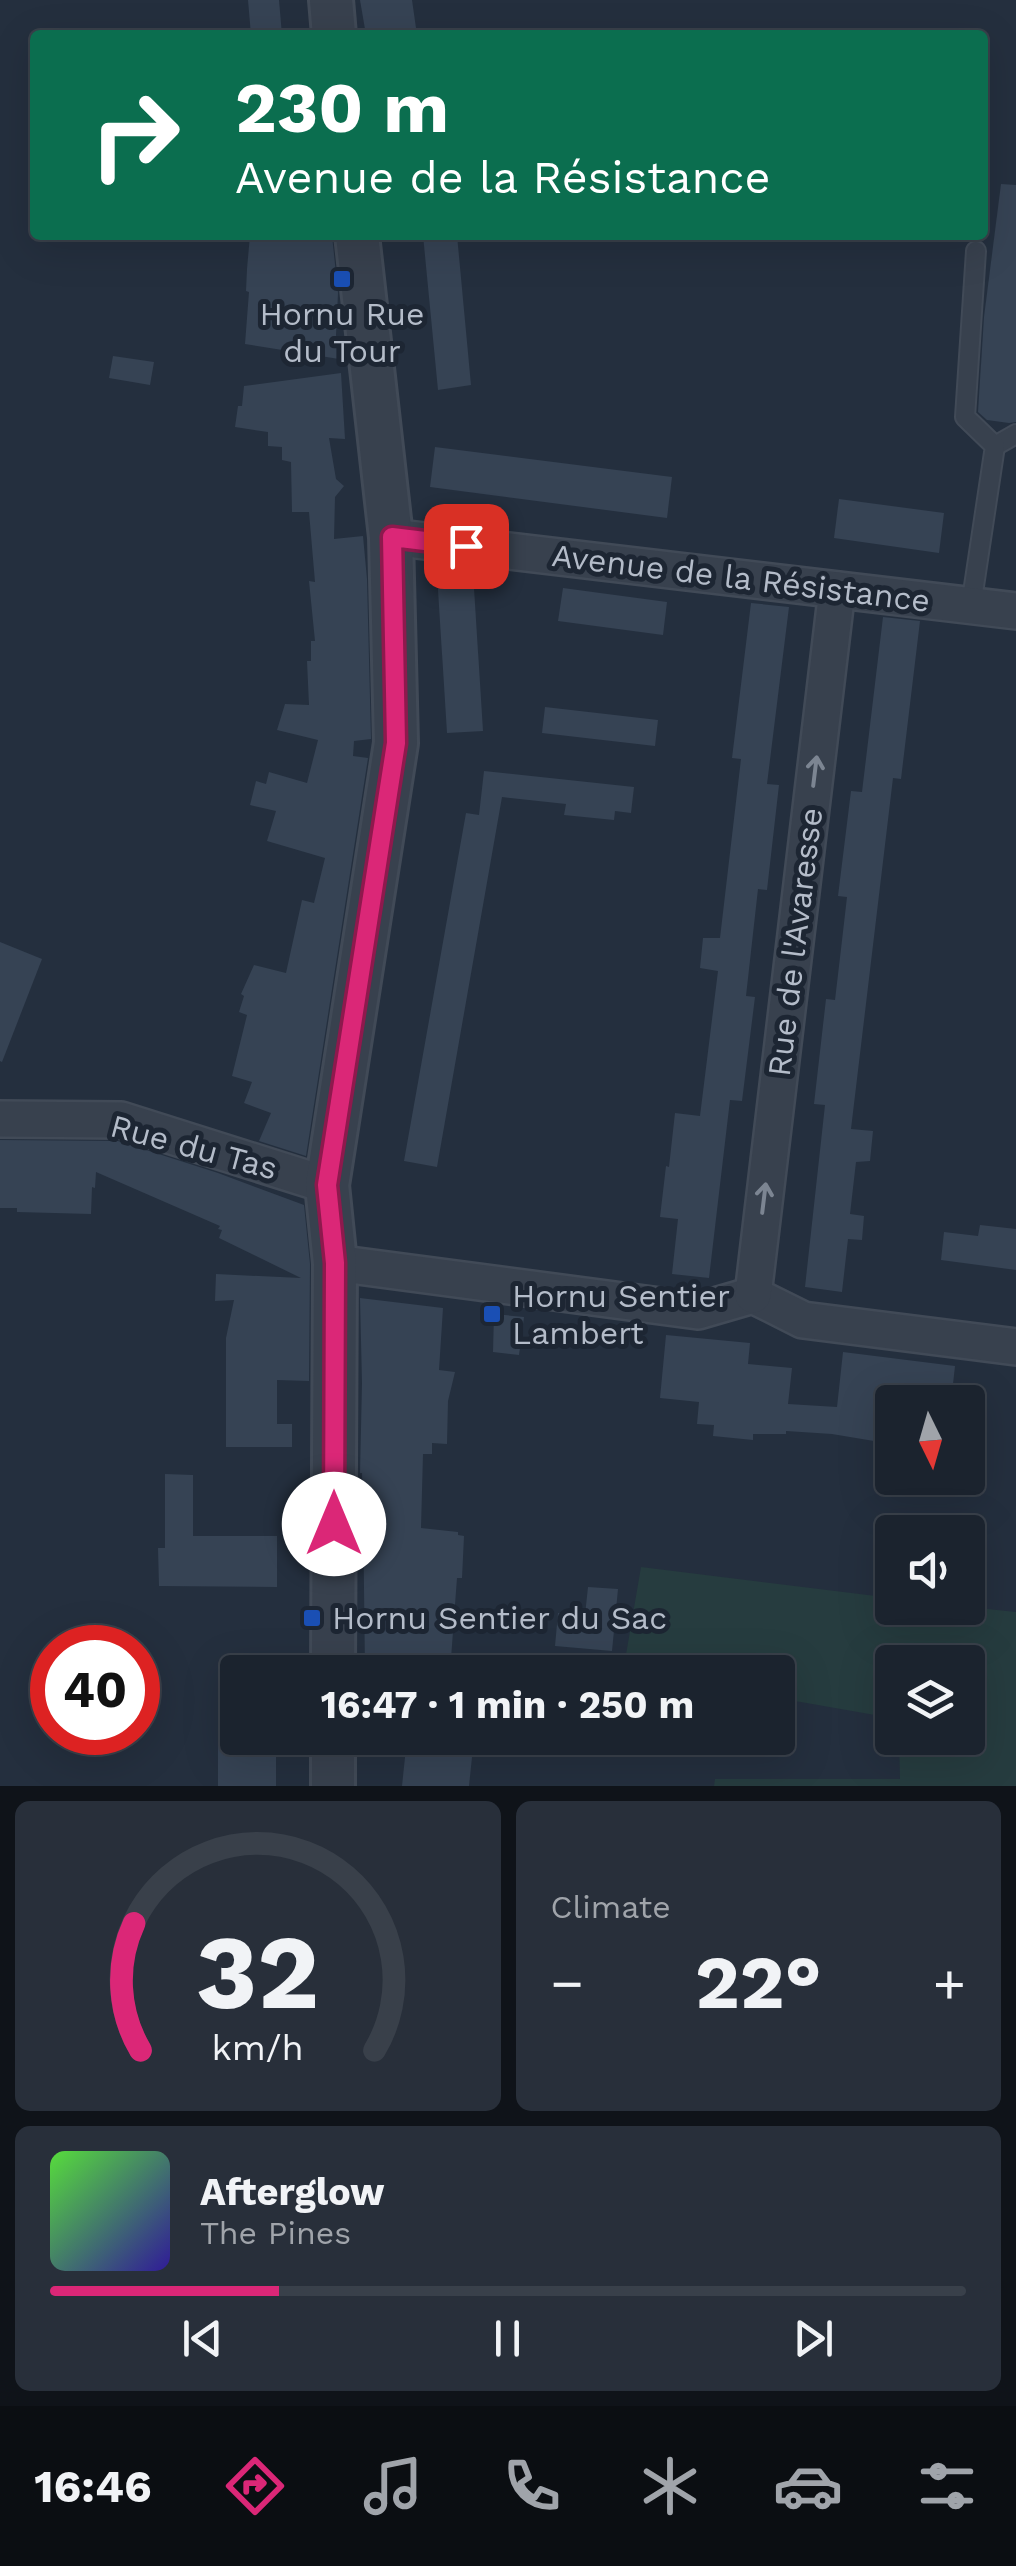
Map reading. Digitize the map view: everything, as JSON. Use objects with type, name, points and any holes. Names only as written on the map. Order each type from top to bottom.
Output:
[{"type":"street","points":[[330,0],[333,30]]},
{"type":"street","points":[[334,1655],[335,1263],[327,1185],[396,743],[392,537],[358,240]]},
{"type":"street","name":"Avenue de la Résistance","points":[[392,537],[1016,611]]},
{"type":"street","name":"Rue de l'Avaresse","points":[[752,1295],[837,590]]},
{"type":"street","name":"Rue du Tas","points":[[0,1119],[122,1120],[327,1185]]},
{"type":"street","points":[[335,1263],[698,1310],[752,1295],[803,1320],[1016,1347]]},
{"type":"street","points":[[333,1755],[333,1786]]},
{"type":"lane","points":[[976,251],[965,417],[995,446],[1016,434]]},
{"type":"lane","name":"Avenue de la Résistance","points":[[971,606],[995,446]]},
{"type":"green space","points":[[641,1567],[875,1596],[875,1625],[985,1625],[985,1609],[1016,1612],[1016,1786],[714,1786],[715,1779],[900,1779],[899,1755],[985,1755],[985,1645],[875,1645],[875,1715],[795,1701],[795,1655],[626,1655]]},
{"type":"building","points":[[248,0],[279,0],[282,30],[251,30]]},
{"type":"building","points":[[360,0],[412,0],[416,30],[365,30]]},
{"type":"building","points":[[1001,184],[1016,185],[1016,422],[1009,423],[987,420],[978,412],[984,317]]},
{"type":"building","points":[[250,240],[333,240],[339,359],[245,344],[249,292],[246,291]]},
{"type":"building","points":[[423,240],[457,240],[471,385],[438,390]]},
{"type":"building","points":[[113,356],[154,362],[150,385],[109,378]]},
{"type":"building","points":[[341,373],[345,439],[329,438],[336,479],[344,486],[335,497],[334,539],[363,536],[371,739],[354,741],[353,756],[368,758],[306,1156],[259,1141],[271,1113],[244,1103],[252,1082],[232,1076],[247,1015],[239,1012],[244,996],[241,994],[254,965],[286,973],[302,900],[314,903],[325,858],[267,841],[276,811],[250,805],[256,781],[266,784],[269,772],[307,783],[318,740],[277,730],[285,704],[309,705],[307,661],[311,661],[311,641],[315,641],[309,581],[315,582],[309,512],[292,512],[291,462],[282,460],[282,447],[268,446],[268,432],[235,427],[244,386]]},
{"type":"building","points":[[435,447],[672,477],[667,518],[430,487]]},
{"type":"building","points":[[839,499],[944,513],[939,553],[834,538]]},
{"type":"building","points":[[473,572],[483,731],[447,733],[437,574]]},
{"type":"building","points":[[563,588],[667,602],[663,635],[558,621]]},
{"type":"building","points":[[751,603],[789,607],[767,784],[779,785],[767,890],[758,889],[746,996],[755,997],[742,1101],[730,1100],[709,1278],[672,1274],[678,1219],[660,1217],[675,1113],[700,1116],[718,971],[700,968],[703,938],[720,938],[741,759],[732,758]]},
{"type":"building","points":[[883,617],[920,621],[901,779],[893,778],[851,1129],[873,1131],[870,1161],[856,1162],[850,1214],[864,1216],[862,1240],[848,1239],[842,1292],[805,1287],[825,1105],[814,1104],[826,999],[835,1000],[847,897],[838,896],[851,791],[862,792]]},
{"type":"building","points":[[545,707],[658,720],[655,746],[542,733]]},
{"type":"building","points":[[484,771],[634,787],[631,813],[615,811],[614,820],[564,815],[566,804],[502,797],[437,1167],[404,1161],[466,813],[479,815]]},
{"type":"building","points":[[0,942],[42,959],[2,1062],[0,1061]]},
{"type":"building","points":[[0,1140],[118,1141],[304,1205],[310,1264],[309,1381],[277,1380],[277,1424],[292,1424],[292,1447],[226,1447],[226,1338],[234,1300],[215,1301],[216,1274],[301,1278],[219,1238],[220,1226],[96,1172],[91,1214],[0,1208]]},
{"type":"building","points":[[980,1225],[1016,1229],[1016,1270],[941,1260],[944,1232],[978,1236]]},
{"type":"building","points":[[360,1298],[443,1308],[439,1370],[455,1372],[448,1401],[447,1444],[432,1443],[432,1454],[423,1454],[421,1528],[464,1536],[451,1655],[365,1655]]},
{"type":"building","points":[[494,1314],[524,1317],[519,1355],[493,1352]]},
{"type":"building","points":[[666,1335],[750,1343],[748,1364],[792,1368],[788,1404],[837,1407],[843,1352],[955,1366],[953,1385],[875,1385],[875,1441],[786,1431],[753,1434],[753,1440],[713,1436],[714,1425],[697,1424],[699,1402],[660,1398]]},
{"type":"building","points":[[165,1474],[193,1475],[193,1536],[277,1536],[277,1587],[159,1586],[158,1548],[165,1548]]},
{"type":"building","points":[[588,1587],[618,1589],[612,1651],[555,1646],[558,1613],[585,1615]]},
{"type":"building","points":[[218,1738],[220,1755],[276,1755],[276,1786],[218,1786]]},
{"type":"building","points":[[405,1755],[472,1755],[469,1786],[402,1786]]},
{"type":"place","name":"Hornu Rue du Tour","points":[[342,279]]},
{"type":"place","name":"Hornu Sentier Lambert","points":[[492,1314]]},
{"type":"place","name":"Hornu Sentier du Sac","points":[[312,1618]]},
{"type":"route","points":[[334,1524],[335,1263],[327,1185],[396,743],[392,537],[466,546]]}]
